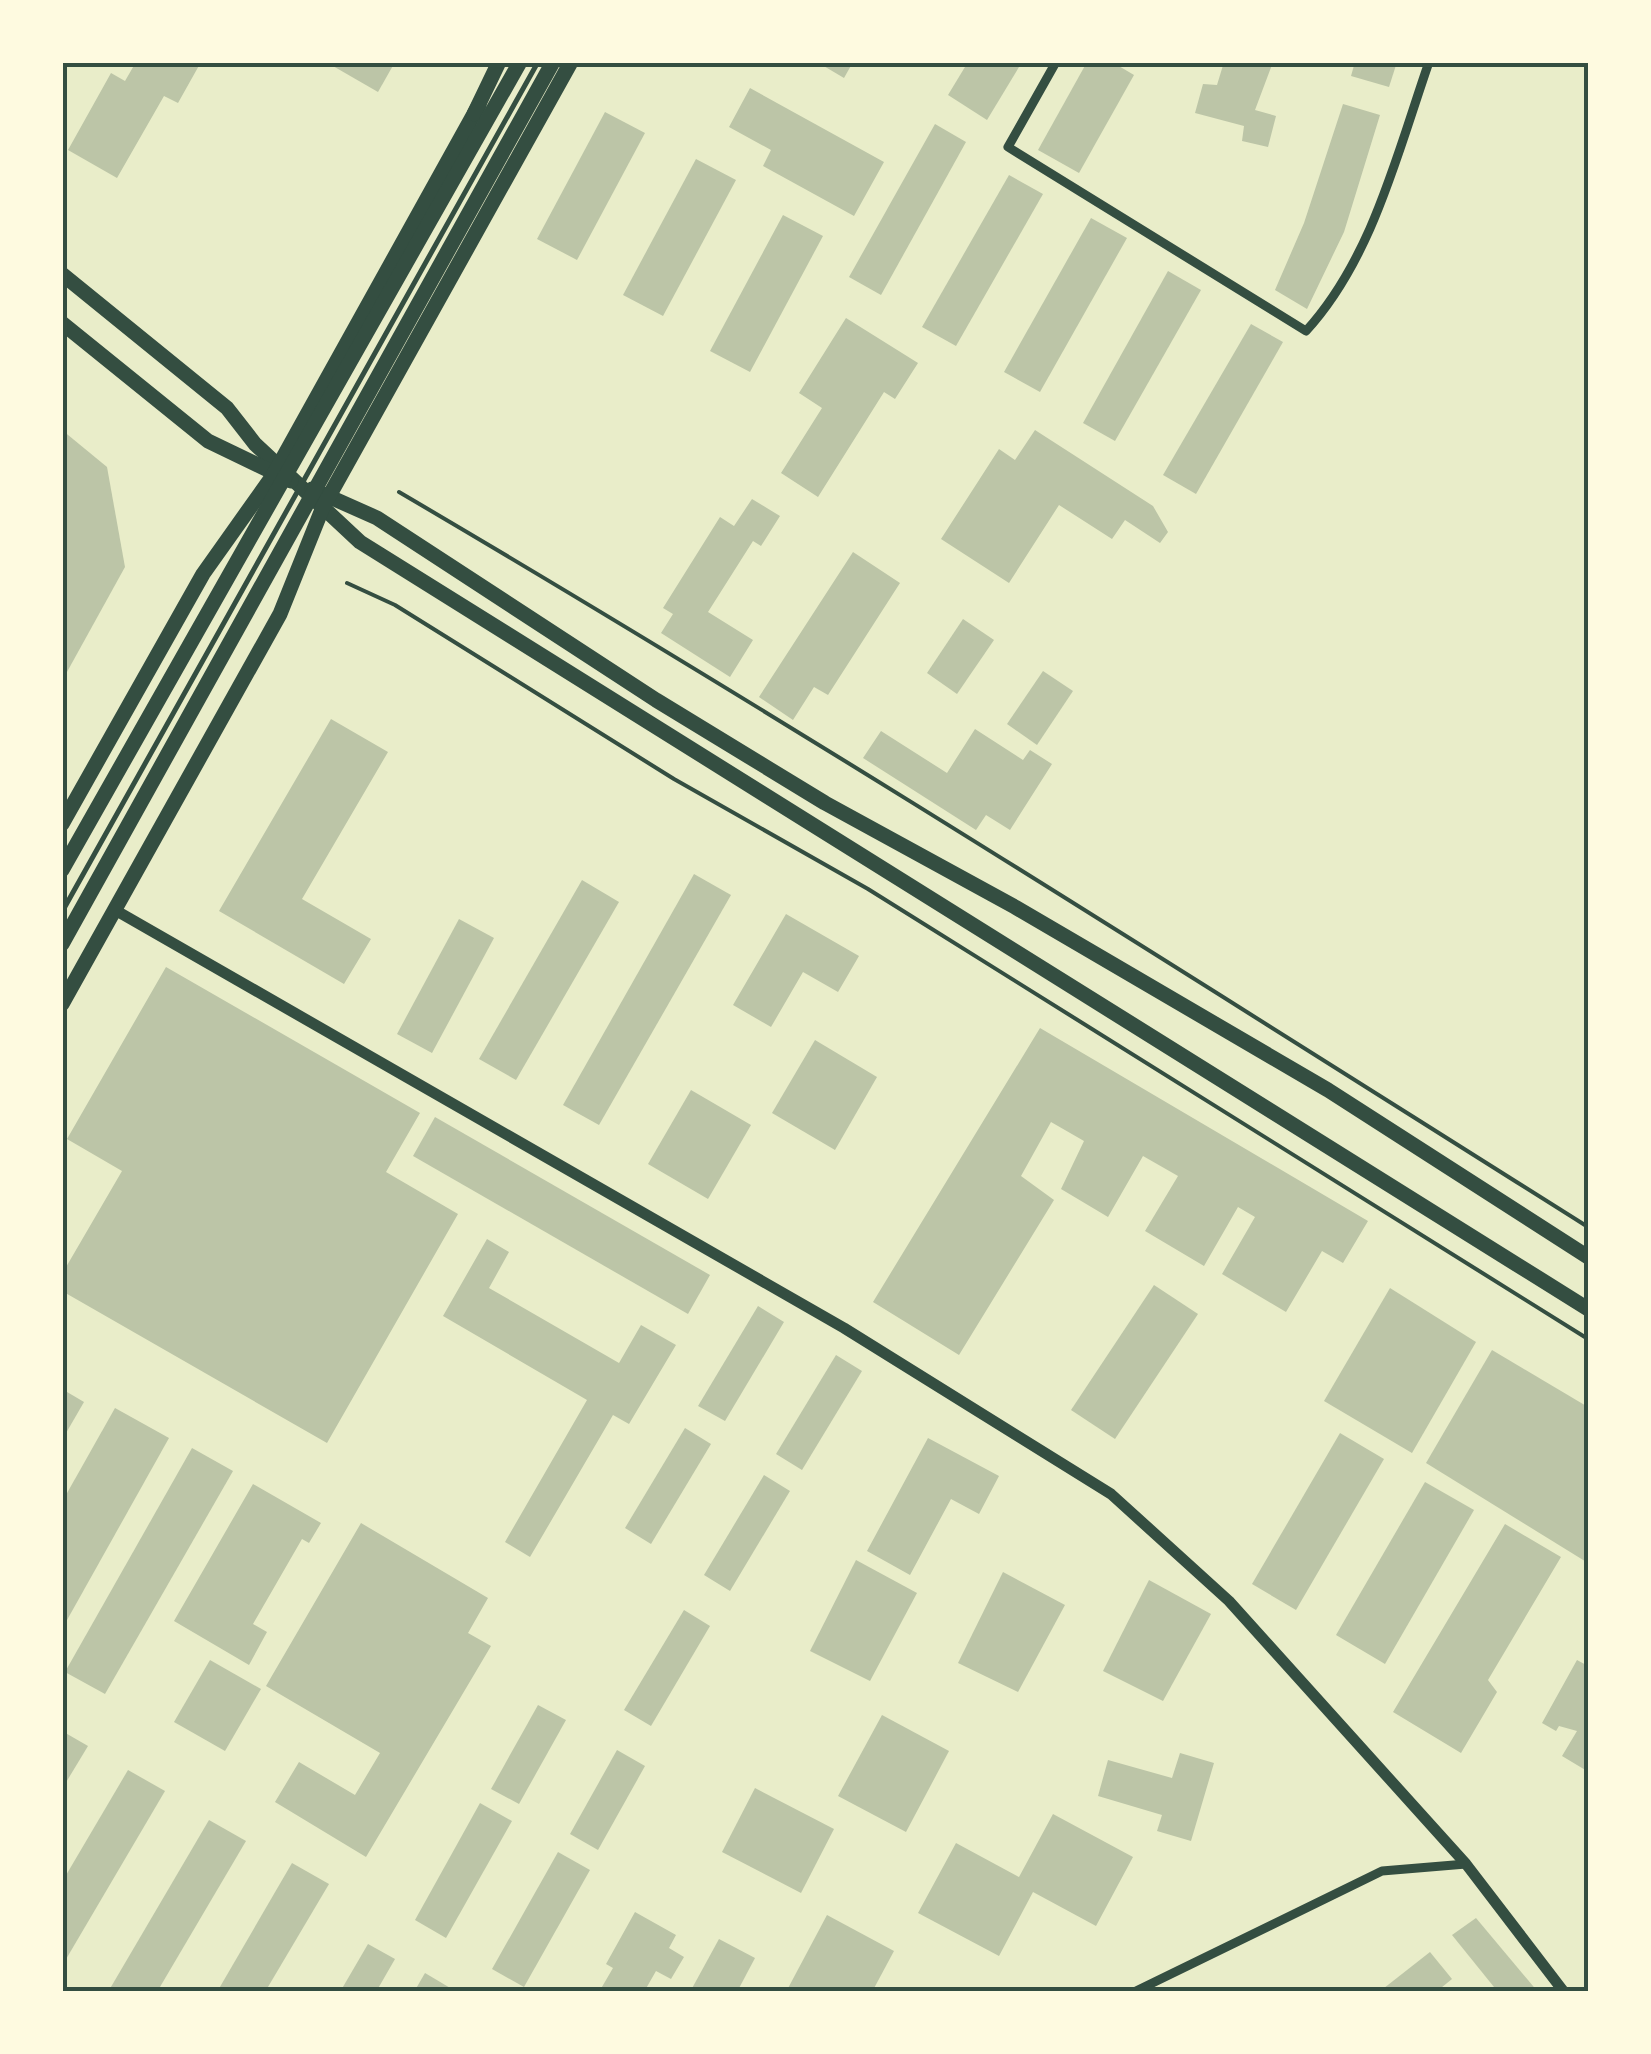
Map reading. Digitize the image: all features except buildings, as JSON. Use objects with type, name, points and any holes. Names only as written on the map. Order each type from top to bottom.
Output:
[{"type":"main road","points":[[62,824],[203,574],[277,470],[501,62]]},
{"type":"main road","points":[[62,870],[520,62]]},
{"type":"main road","points":[[62,944],[553,62]]},
{"type":"main road","points":[[62,1004],[280,614],[326,502],[571,62]]},
{"type":"main road","points":[[62,274],[228,408],[277,470]]},
{"type":"main road","points":[[62,322],[208,441],[277,470],[326,502],[360,542],[1588,1309]]},
{"type":"main road","points":[[326,502],[377,518],[502,602],[825,803],[1016,907],[1328,1090],[1588,1257]]},
{"type":"street","points":[[1056,62],[1008,147],[1306,331],[1327,308],[1365,240],[1429,62]]},
{"type":"street","points":[[115,910],[844,1328],[1111,1494],[1229,1601],[1466,1864],[1564,1992]]},
{"type":"street","points":[[1134,1992],[1382,1871],[1466,1864]]},
{"type":"lane","points":[[62,912],[538,62]]},
{"type":"path","points":[[400,492],[636,631],[1263,1018],[1588,1227]]},
{"type":"path","points":[[347,583],[394,605],[674,780],[868,889],[1588,1339]]}]
